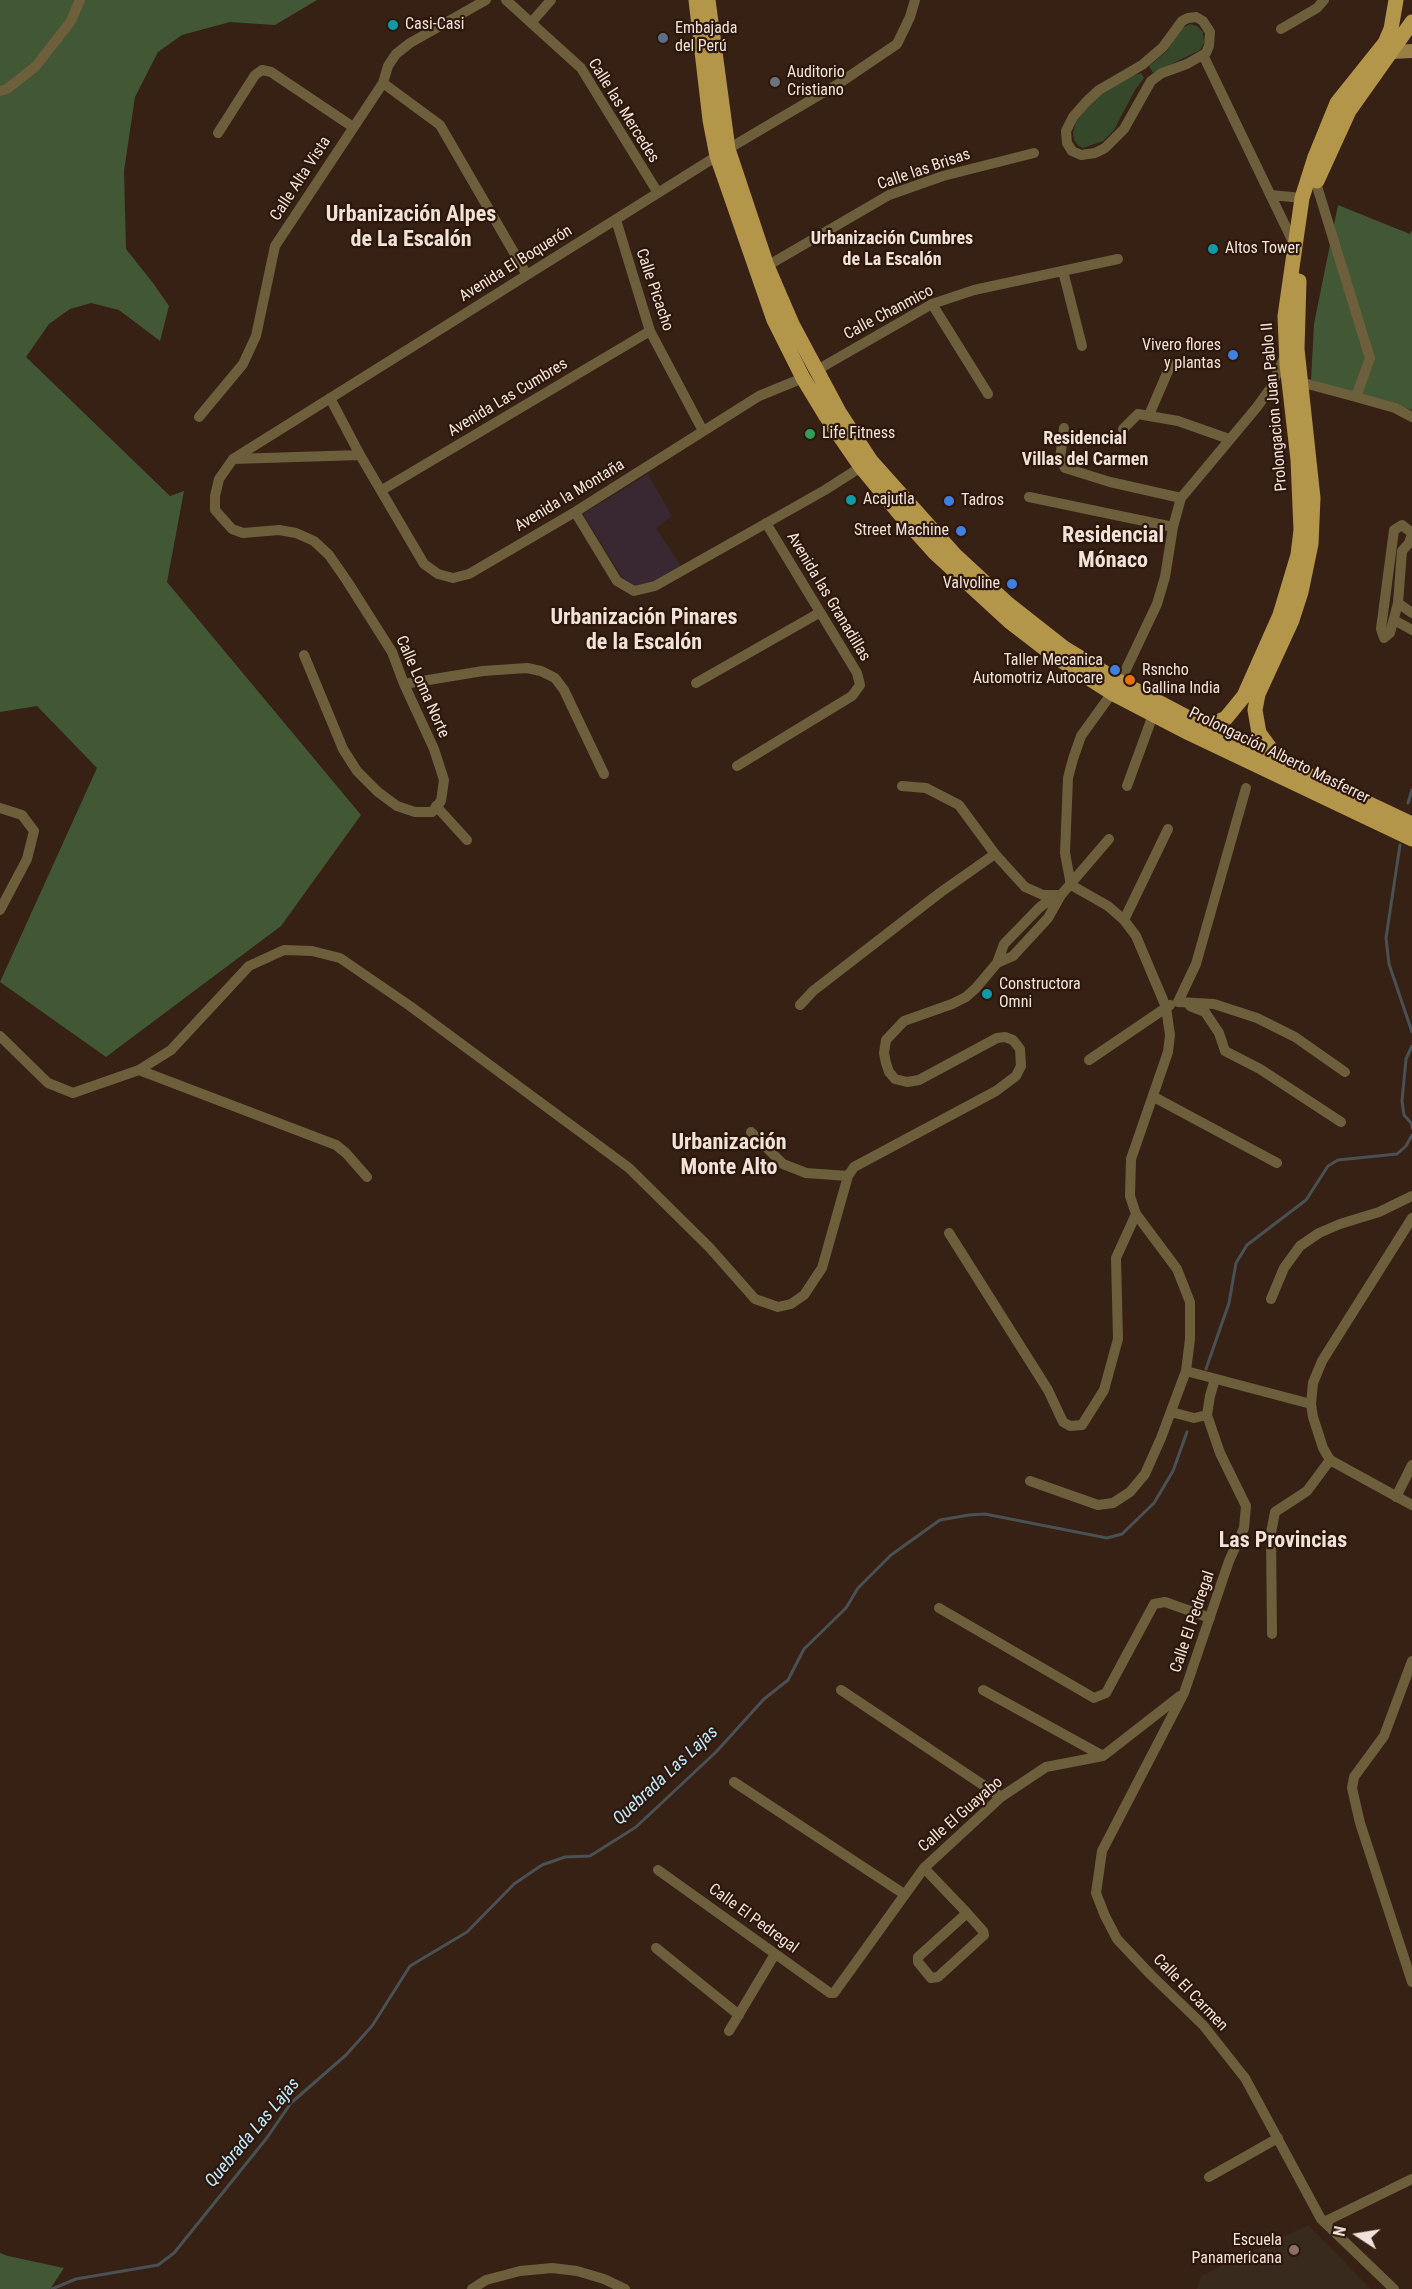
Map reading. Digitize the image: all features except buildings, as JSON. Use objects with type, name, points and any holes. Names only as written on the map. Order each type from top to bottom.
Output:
[{"type":"main road","name":"Prolongación Alberto Masferrer","points":[[696,0],[710,120],[722,153],[792,324],[839,412],[870,461],[938,539],[1008,604],[1153,715],[1249,763],[1412,839]]},
{"type":"main road","name":"Prolongación Alberto Masferrer","points":[[708,0],[722,153],[770,311],[803,378],[861,467],[899,513],[935,553],[1009,621],[1057,658],[1116,688],[1196,722],[1412,824]]},
{"type":"main road","name":"Prolongacion Juan Pablo II","points":[[1196,722],[1215,723],[1233,711],[1244,696],[1280,615],[1298,555],[1301,530],[1298,460],[1285,316],[1302,198],[1315,157],[1337,104],[1385,43],[1391,29],[1396,0]]},
{"type":"main road","points":[[1279,761],[1259,733],[1255,710],[1258,694],[1292,620],[1301,592],[1311,544],[1313,498],[1299,382],[1297,316],[1300,261],[1316,183],[1349,111],[1412,22]]},
{"type":"street","points":[[0,91],[7,89],[36,66],[71,21],[80,0]]},
{"type":"street","name":"Calle Alta Vista","points":[[199,417],[243,364],[256,336],[275,246],[383,83],[388,66],[396,54],[410,43],[486,0]]},
{"type":"street","name":"Calle las Mercedes","points":[[506,0],[581,68],[658,194]]},
{"type":"street","points":[[531,23],[551,0]]},
{"type":"street","name":"Avenida El Boquerón","points":[[233,459],[722,153],[847,79],[897,44],[910,17],[915,0]]},
{"type":"street","points":[[1281,29],[1317,8],[1324,0]]},
{"type":"street","points":[[1196,17],[1203,21],[1210,32],[1209,46],[1203,56],[1162,73],[1151,81],[1118,137],[1095,153],[1080,155],[1072,151],[1067,143],[1066,131],[1073,117],[1099,90],[1142,65],[1163,47],[1177,26],[1188,18],[1196,17]]},
{"type":"street","points":[[1392,52],[1412,51]]},
{"type":"street","points":[[1203,56],[1295,246]]},
{"type":"street","points":[[1142,65],[1151,81]]},
{"type":"street","points":[[218,133],[255,75],[262,70],[271,72],[353,127]]},
{"type":"street","points":[[383,83],[440,126],[527,275]]},
{"type":"street","name":"Calle las Brisas","points":[[767,266],[889,195],[943,176],[1034,153]]},
{"type":"street","points":[[1316,183],[1370,358],[1356,397]]},
{"type":"street","points":[[1271,195],[1302,198]]},
{"type":"street","name":"Calle Picacho","points":[[616,220],[650,331],[703,431]]},
{"type":"street","name":"Calle Chanmico","points":[[817,370],[933,304],[974,290],[1118,259]]},
{"type":"street","points":[[1063,271],[1082,346]]},
{"type":"street","points":[[933,304],[988,394]]},
{"type":"street","name":"Avenida Las Cumbres","points":[[382,490],[650,331]]},
{"type":"street","points":[[1030,1481],[1098,1505],[1113,1503],[1130,1492],[1145,1474],[1186,1371],[1190,1339],[1190,1302],[1177,1269],[1136,1214],[1130,1196],[1131,1159],[1168,1052],[1170,1035],[1166,1007],[1136,936],[1124,920],[1108,906],[1071,885],[1065,853],[1068,778],[1081,736],[1116,688],[1157,604],[1165,577],[1173,527],[1181,498],[1270,388],[1287,353]]},
{"type":"street","points":[[1149,415],[1171,364]]},
{"type":"street","name":"Avenida la Montaña","points":[[382,490],[424,564],[438,574],[453,578],[469,574],[575,512],[759,396],[803,378]]},
{"type":"street","points":[[1299,382],[1395,408],[1412,417]]},
{"type":"street","points":[[330,398],[360,455],[382,490]]},
{"type":"street","points":[[1123,429],[1138,414],[1149,415],[1178,421],[1229,439]]},
{"type":"street","points":[[1064,428],[1060,459],[1065,468],[1110,482],[1181,498]]},
{"type":"street","points":[[233,459],[360,455]]},
{"type":"street","name":"Calle Loma Norte","points":[[233,459],[219,479],[215,495],[215,510],[232,529],[243,533],[279,530],[296,532],[314,541],[329,555],[392,652],[434,749],[444,780],[441,801],[436,806]]},
{"type":"street","points":[[575,512],[617,580],[634,591],[655,586],[825,490],[861,467]]},
{"type":"street","points":[[1029,497],[1173,527]]},
{"type":"street","name":"Avenida las Granadillas","points":[[737,766],[852,696],[860,685],[857,673],[766,523]]},
{"type":"street","points":[[1402,525],[1412,533],[1409,543],[1402,551],[1398,603],[1390,633],[1384,638],[1381,630],[1394,530],[1402,525]]},
{"type":"street","points":[[1398,603],[1412,613]]},
{"type":"street","points":[[696,683],[819,613]]},
{"type":"street","points":[[1394,620],[1412,630]]},
{"type":"street","points":[[304,655],[343,749],[357,771],[378,792],[397,806],[415,812],[432,812],[436,806],[467,840]]},
{"type":"street","points":[[404,684],[483,671],[527,668],[541,671],[555,678],[564,690],[604,774]]},
{"type":"street","points":[[1126,786],[1153,715]]},
{"type":"street","points":[[902,786],[926,788],[959,806],[995,854],[1025,887],[1043,895],[1061,895]]},
{"type":"street","points":[[1178,1002],[1196,964],[1246,788]]},
{"type":"street","points":[[0,808],[22,815],[34,831],[27,859],[0,910]]},
{"type":"street","points":[[1124,920],[1168,829]]},
{"type":"street","points":[[0,1036],[48,1083],[73,1094],[139,1070],[171,1050],[249,966],[284,950],[312,951],[340,958],[410,1006],[629,1168],[709,1247],[755,1299],[777,1307],[791,1304],[804,1295],[822,1268],[848,1176],[854,1167],[996,1091],[1016,1076],[1021,1066],[1020,1049],[1013,1040],[997,1038],[919,1080],[907,1082],[895,1079],[889,1072],[884,1053],[886,1040],[904,1021],[966,997],[997,963],[1004,944],[1039,908],[1049,900],[1061,895],[1110,839]]},
{"type":"street","points":[[800,1005],[813,991],[995,854]]},
{"type":"street","points":[[1178,1002],[1205,1012],[1219,1033],[1225,1051],[1260,1069],[1341,1122]]},
{"type":"street","points":[[1089,1060],[1166,1007],[1178,1002],[1214,1004],[1257,1018],[1295,1037],[1345,1072]]},
{"type":"street","points":[[139,1070],[336,1145],[367,1177]]},
{"type":"street","points":[[1154,1097],[1277,1162]]},
{"type":"street","points":[[751,1132],[783,1164],[806,1173],[848,1176]]},
{"type":"street","points":[[1271,1299],[1284,1268],[1300,1246],[1319,1233],[1379,1212],[1412,1196]]},
{"type":"street","points":[[949,1233],[1048,1390],[1063,1422],[1070,1426],[1082,1425],[1104,1390],[1118,1339],[1116,1258],[1136,1214]]},
{"type":"street","points":[[1412,1218],[1322,1361],[1313,1383],[1311,1404],[1323,1448],[1330,1460],[1412,1505]]},
{"type":"street","points":[[1186,1371],[1311,1404]]},
{"type":"street","points":[[1171,1412],[1194,1418],[1207,1415],[1215,1379]]},
{"type":"street","name":"Calle El Pedregal","points":[[1184,1693],[1229,1561],[1244,1528],[1246,1506],[1220,1453],[1207,1415]]},
{"type":"street","points":[[1272,1634],[1271,1533],[1275,1512],[1307,1491],[1330,1460]]},
{"type":"street","points":[[1396,1497],[1412,1465]]},
{"type":"street","points":[[939,1608],[1094,1698],[1106,1693],[1154,1604],[1165,1602],[1209,1618]]},
{"type":"street","points":[[1412,1661],[1384,1736],[1354,1777],[1352,1788],[1360,1823],[1412,1982]]},
{"type":"street","points":[[982,1689],[1103,1756]]},
{"type":"street","points":[[842,1690],[1001,1797]]},
{"type":"street","name":"Calle El Guayabo","points":[[830,1993],[838,1990],[924,1868],[1001,1797],[1046,1767],[1103,1756],[1184,1693]]},
{"type":"street","name":"Calle El Carmen","points":[[1184,1693],[1102,1851],[1096,1893],[1117,1939],[1203,2025],[1245,2078],[1324,2222],[1394,2289]]},
{"type":"street","points":[[734,1782],[904,1894]]},
{"type":"street","points":[[924,1868],[967,1913],[984,1935],[938,1977],[931,1978],[918,1962],[918,1957],[967,1913]]},
{"type":"street","name":"Calle El Pedregal","points":[[658,1870],[830,1993]]},
{"type":"street","points":[[656,1948],[739,2014]]},
{"type":"street","points":[[729,2031],[775,1954]]},
{"type":"street","points":[[1209,2177],[1278,2138]]},
{"type":"street","points":[[1324,2222],[1412,2179]]},
{"type":"street","points":[[472,2289],[486,2280],[520,2271],[552,2268],[577,2271],[604,2279],[625,2289]]},
{"type":"shaded area","points":[[648,474],[672,516],[656,528],[681,566],[652,583],[636,587],[622,577],[583,514]]},
{"type":"shaded area","name":"Escuela Panamericana","points":[[1308,2225],[1371,2289],[1197,2289],[1201,2276]]},
{"type":"green space","points":[[0,0],[317,0],[275,25],[230,22],[182,35],[158,52],[135,97],[124,171],[126,249],[169,306],[160,341],[119,310],[91,303],[70,309],[49,324],[26,357],[170,496],[184,491],[167,582],[361,815],[281,926],[106,1057],[0,982],[97,768],[37,706],[0,712]]},
{"type":"green space","points":[[1190,24],[1197,26],[1203,32],[1204,43],[1200,50],[1153,73],[1149,66],[1167,51],[1182,28]]},
{"type":"green space","points":[[1141,73],[1144,78],[1114,130],[1103,141],[1083,148],[1079,146],[1074,140],[1073,133],[1076,122],[1095,98],[1118,81]]},
{"type":"green space","points":[[1338,205],[1410,234],[1412,230],[1412,410],[1311,380],[1314,324]]},
{"type":"green space","points":[[0,2253],[64,2268],[50,2289],[0,2289]]},
{"type":"waterway","name":"Quebrada Las Lajas","points":[[1408,803],[1412,790]]},
{"type":"waterway","name":"Quebrada Las Lajas","points":[[1400,845],[1386,938],[1389,964],[1412,1032]]},
{"type":"waterway","name":"Quebrada Las Lajas","points":[[1412,1046],[1406,1059],[1402,1101],[1404,1115],[1412,1124],[1412,1128]]},
{"type":"waterway","name":"Quebrada Las Lajas","points":[[1206,1369],[1229,1303],[1236,1263],[1247,1245],[1306,1200],[1328,1166],[1338,1160],[1397,1154],[1406,1146],[1412,1135]]},
{"type":"waterway","name":"Quebrada Las Lajas","points":[[52,2289],[76,2279],[158,2265],[174,2253],[266,2139],[291,2103],[346,2055],[372,2026],[410,1966],[467,1932],[514,1884],[542,1865],[565,1857],[590,1856],[636,1827],[716,1752],[764,1699],[788,1680],[804,1649],[846,1608],[858,1588],[891,1555],[940,1520],[969,1515],[985,1514],[1107,1538],[1122,1534],[1154,1503],[1173,1471],[1187,1432]]},
{"type":"place","name":"Casi-Casi","points":[[393,25]]},
{"type":"place","name":"Embajada del Perú","points":[[663,38]]},
{"type":"place","name":"Auditorio Cristiano","points":[[775,82]]},
{"type":"place","name":"Altos Tower","points":[[1213,249]]},
{"type":"place","name":"Vivero flores y plantas","points":[[1233,355]]},
{"type":"place","name":"Life Fitness","points":[[810,434]]},
{"type":"place","name":"Acajutla","points":[[851,500]]},
{"type":"place","name":"Tadros","points":[[949,501]]},
{"type":"place","name":"Street Machine","points":[[961,531]]},
{"type":"place","name":"Valvoline","points":[[1012,584]]},
{"type":"place","name":"Taller Mecanica Automotriz Autocare","points":[[1115,670]]},
{"type":"place","name":"Rsncho Gallina India","points":[[1130,680]]},
{"type":"place","name":"Constructora Omni","points":[[987,994]]},
{"type":"place","name":"Escuela Panamericana","points":[[1294,2250]]},
{"type":"district","name":"Urbanización Alpes de La Escalón","points":[[411,228]]},
{"type":"district","name":"Urbanización Cumbres de La Escalón","points":[[892,249]]},
{"type":"district","name":"Residencial Villas del Carmen","points":[[1085,449]]},
{"type":"district","name":"Residencial Mónaco","points":[[1113,548]]},
{"type":"district","name":"Urbanización Pinares de la Escalón","points":[[644,630]]},
{"type":"district","name":"Urbanización Monte Alto","points":[[729,1156]]},
{"type":"district","name":"Las Provincias","points":[[1283,1541]]}]
